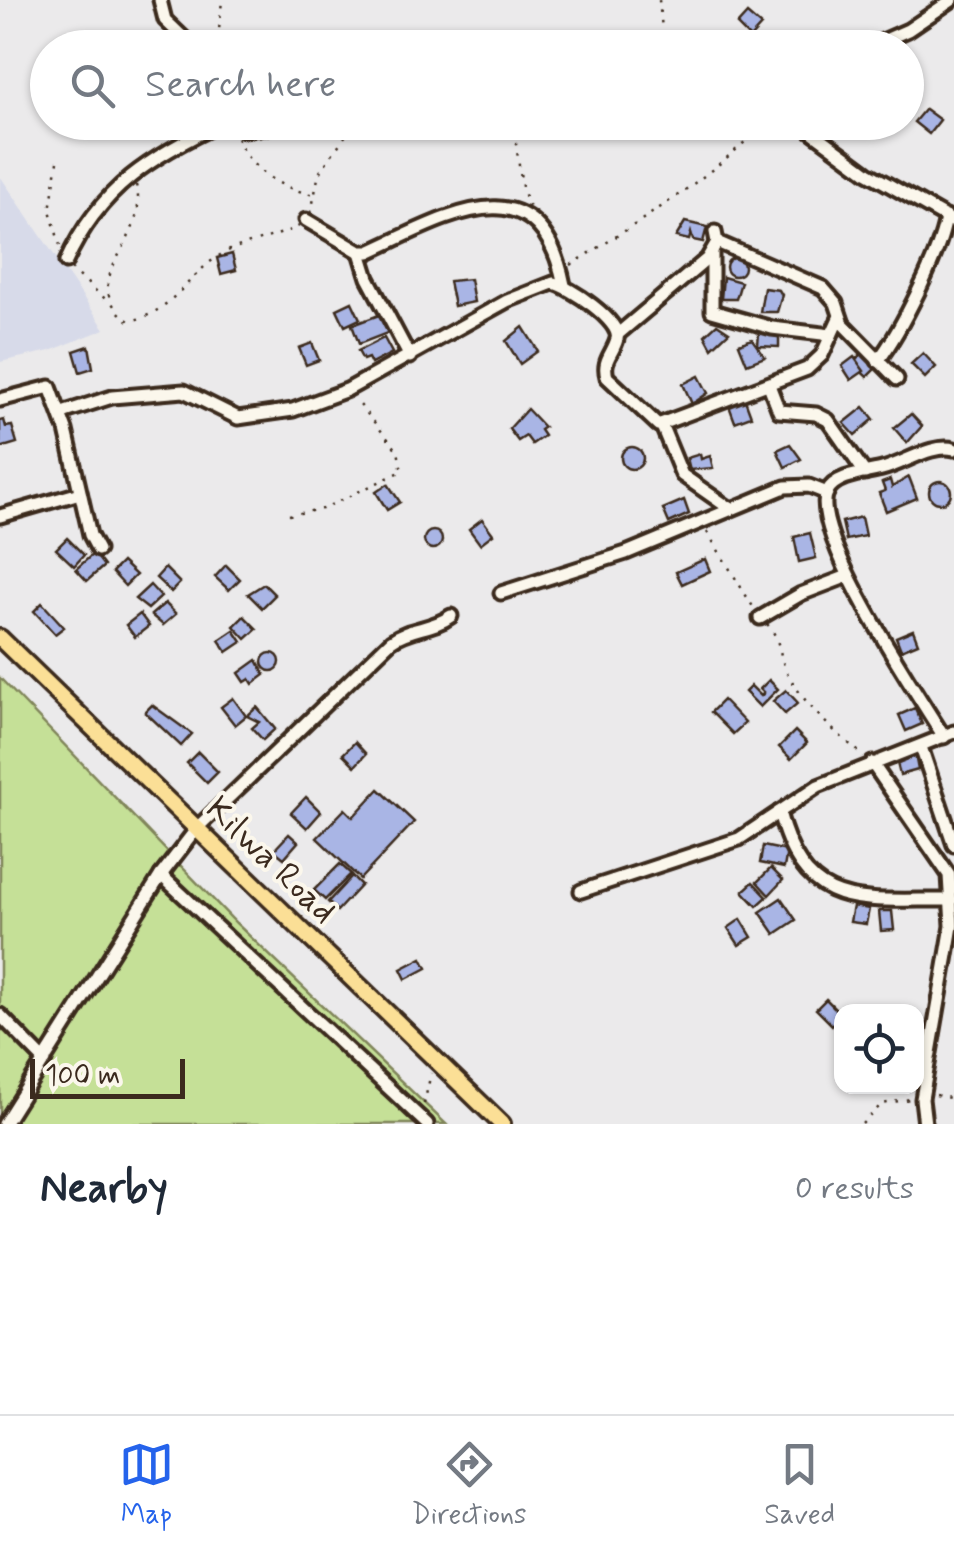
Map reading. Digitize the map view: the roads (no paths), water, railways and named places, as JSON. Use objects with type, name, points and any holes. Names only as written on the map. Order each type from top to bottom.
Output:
[{"type":"highway","name":"Kilwa Road","points":[[0,638],[502,1124]]},
{"type":"street","points":[[160,0],[164,20],[175,30]]},
{"type":"street","points":[[922,0],[931,16]]},
{"type":"street","points":[[903,30],[952,0]]},
{"type":"street","points":[[66,262],[88,218],[132,172],[158,154],[193,140]]},
{"type":"street","points":[[824,140],[883,183],[950,220],[900,333],[878,361]]},
{"type":"street","points":[[360,252],[485,206],[506,206],[547,234],[562,278],[618,334]]},
{"type":"street","points":[[306,220],[360,252],[368,278],[410,357]]},
{"type":"street","points":[[714,242],[817,284],[836,303],[839,318],[897,380]]},
{"type":"street","points":[[714,242],[618,334],[606,362],[607,377],[640,412],[660,424],[682,475],[729,508]]},
{"type":"street","points":[[714,242],[710,308],[714,312],[772,328],[831,335]]},
{"type":"street","points":[[62,413],[112,397],[184,391],[238,418],[293,410],[348,390],[534,288],[562,278]]},
{"type":"street","points":[[660,424],[807,369],[822,355],[839,318]]},
{"type":"street","points":[[0,400],[45,385],[50,387],[62,413],[98,550]]},
{"type":"street","points":[[770,385],[779,411],[816,414],[828,420],[865,473]]},
{"type":"street","points":[[581,891],[739,840],[818,786],[949,734],[848,576],[824,506],[827,494],[841,480],[939,448],[954,449]]},
{"type":"street","points":[[501,593],[626,553],[729,508],[798,485],[827,494]]},
{"type":"street","points":[[0,516],[80,493]]},
{"type":"street","points":[[760,618],[801,594],[848,576]]},
{"type":"street","points":[[4,1124],[161,875],[197,828],[392,642],[406,631],[437,626],[451,616]]},
{"type":"street","points":[[922,747],[954,845]]},
{"type":"street","points":[[872,762],[917,834],[946,866],[951,900],[952,926],[922,1096],[925,1124]]},
{"type":"street","points":[[778,812],[794,858],[807,877],[821,886],[870,899],[951,900]]},
{"type":"street","points":[[161,875],[423,1121]]},
{"type":"street","points":[[0,1015],[46,1061]]}]
